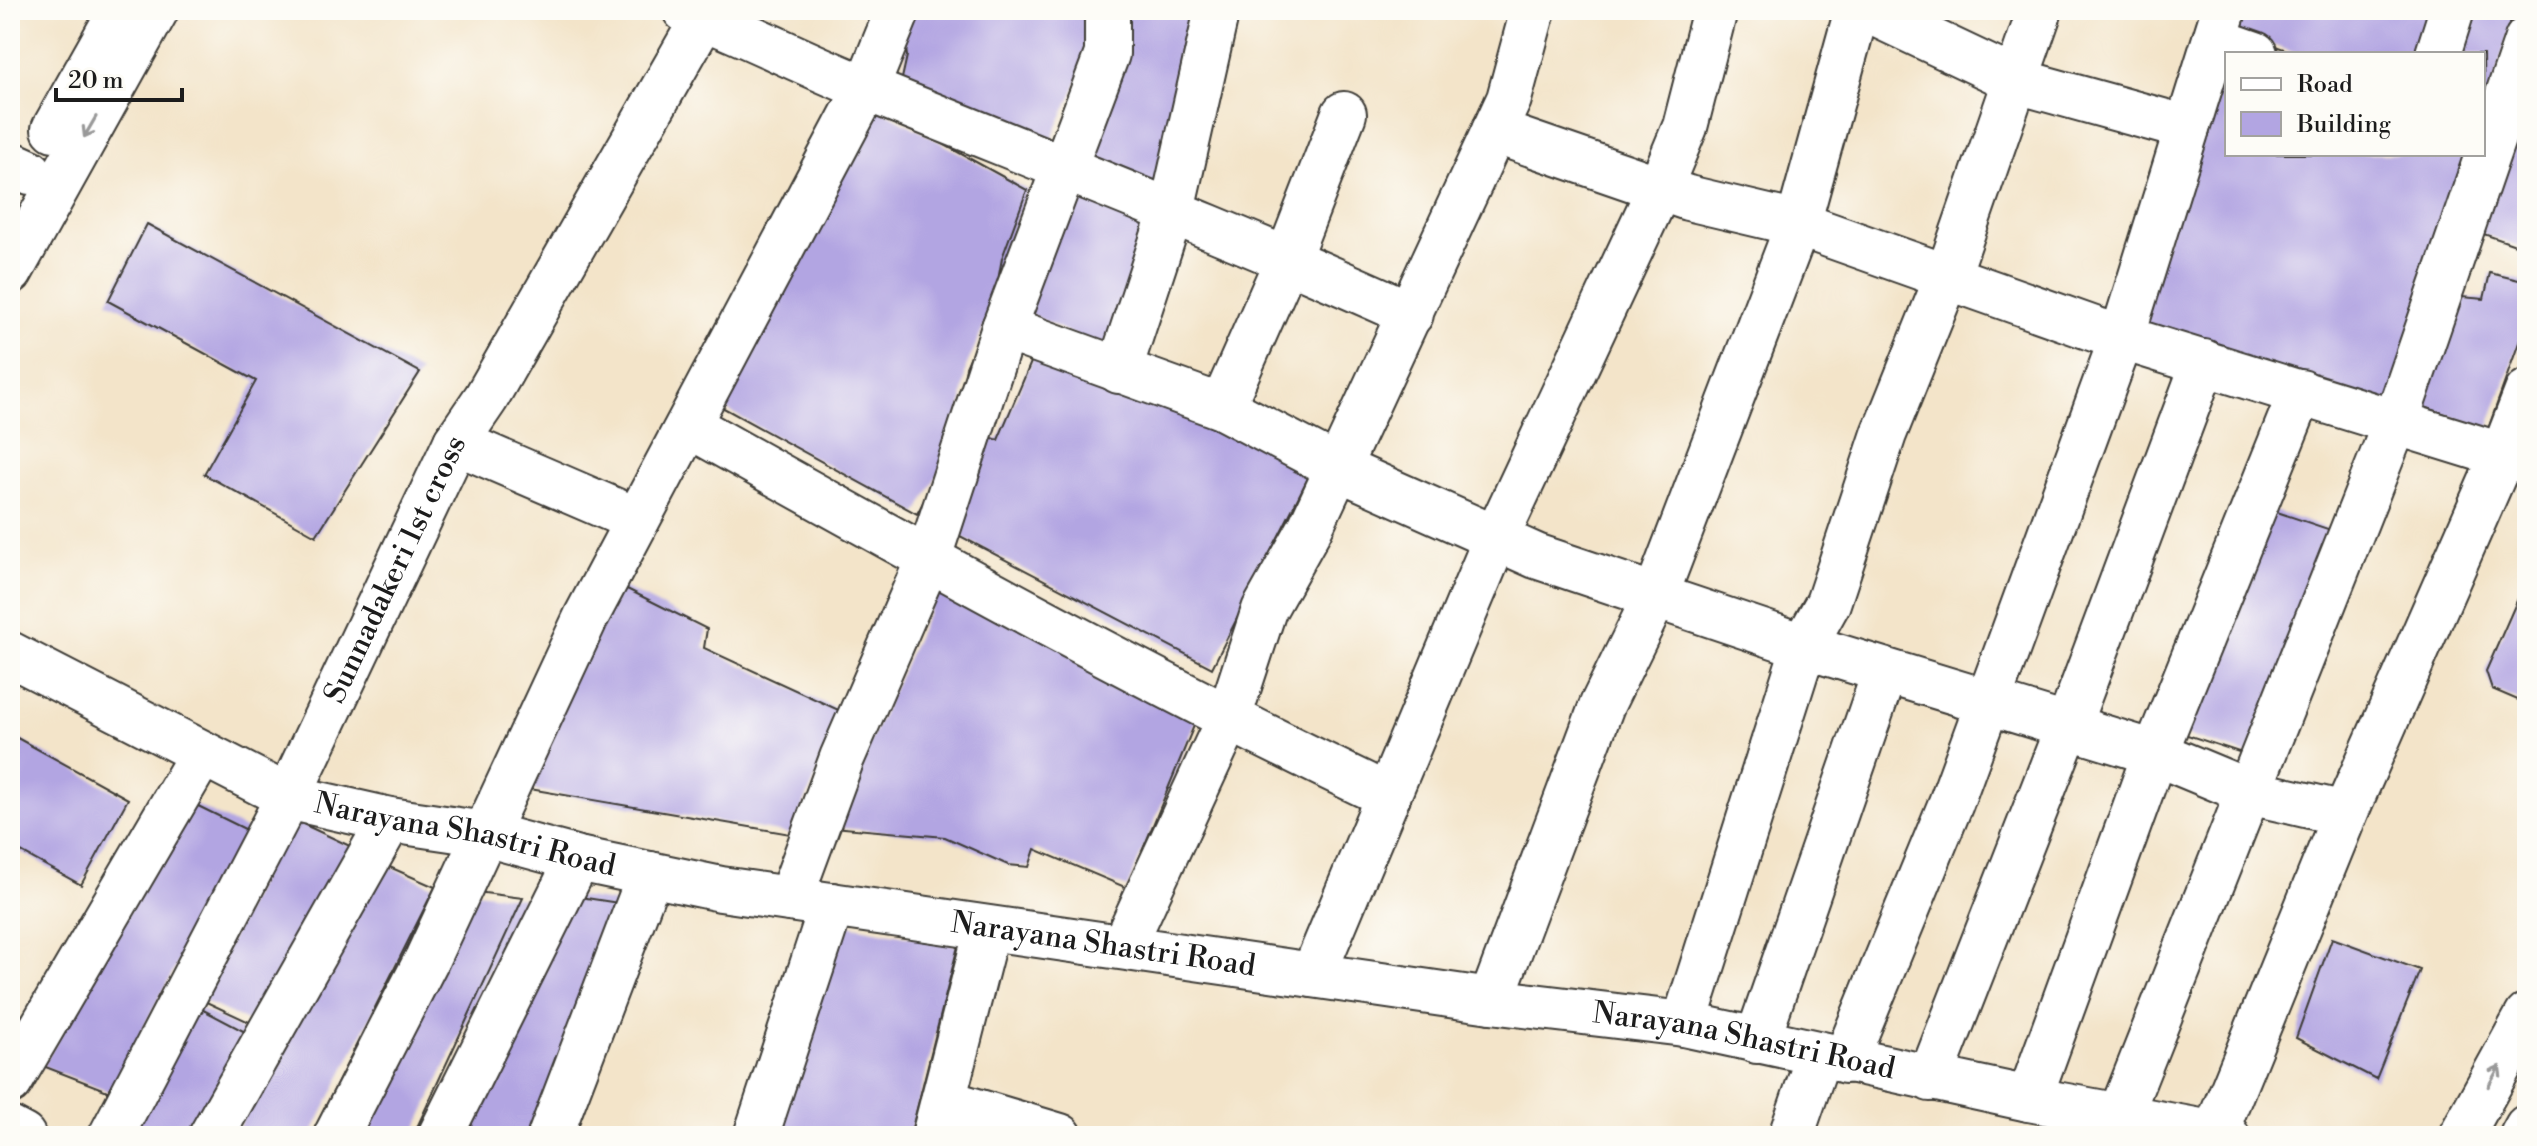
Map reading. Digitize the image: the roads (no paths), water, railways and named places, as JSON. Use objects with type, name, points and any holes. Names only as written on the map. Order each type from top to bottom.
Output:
[{"type":"street","points":[[17,181],[121,10]]},
{"type":"street","points":[[10,272],[156,10]]},
{"type":"street","points":[[336,1136],[427,959],[586,617],[866,89],[898,10]]},
{"type":"street","points":[[756,1136],[842,758],[928,560],[1004,328],[1107,54],[1107,10]]},
{"type":"street","points":[[1119,371],[1172,210],[1217,10]]},
{"type":"street","points":[[1124,945],[1228,720],[1264,610],[1338,468],[1509,99],[1533,10]]},
{"type":"street","points":[[1313,975],[1496,538],[1685,127],[1715,10]]},
{"type":"street","points":[[1491,1001],[1602,705],[1656,595],[1798,224],[1857,10]]},
{"type":"street","points":[[1867,10],[2017,81],[2187,128]]},
{"type":"street","points":[[1684,1024],[1804,646],[1828,603],[1884,434],[1948,275],[2040,10]]},
{"type":"street","points":[[2439,52],[2452,10]]},
{"type":"street","points":[[694,14],[866,89],[1067,166],[1288,258],[1411,314]]},
{"type":"street","name":"Sunnadakeri 1st cross","points":[[111,1136],[288,797],[456,442],[486,398],[694,14]]},
{"type":"street","points":[[1791,1136],[1832,1058],[1951,803],[2122,337],[2219,25],[2253,52]]},
{"type":"street","points":[[2119,1118],[2396,421],[2527,39]]},
{"type":"street","points":[[1222,407],[1288,258],[1344,114]]},
{"type":"street","points":[[1494,131],[1688,198],[1798,224],[2122,337],[2515,459]]},
{"type":"street","points":[[1004,328],[1222,407],[1338,468],[1536,556],[1804,646],[2155,753],[2249,792],[2345,814]]},
{"type":"street","points":[[1930,1079],[2068,726],[2204,362]]},
{"type":"street","points":[[2029,1099],[2155,753],[2301,392]]},
{"type":"street","points":[[2221,1135],[2345,814],[2515,459],[2527,392]]},
{"type":"street","points":[[690,426],[928,560],[1228,720],[1388,796]]},
{"type":"street","points":[[456,442],[637,520]]},
{"type":"street","name":"Narayana Shastri Road","points":[[10,654],[288,797],[390,820],[485,834],[578,859],[811,902],[987,929],[1124,945],[1491,1001],[1684,1024],[1930,1079],[2119,1118],[2221,1135]]},
{"type":"street","points":[[1757,1041],[1885,671]]},
{"type":"street","points":[[10,1082],[202,754]]},
{"type":"street","points":[[211,1136],[390,820]]},
{"type":"street","points":[[440,1136],[578,859]]},
{"type":"street","points":[[550,1136],[650,874]]},
{"type":"street","points":[[987,929],[939,1118],[1060,1136]]},
{"type":"street","points":[[2461,1136],[2527,1016]]},
{"type":"street","points":[[2522,1136],[2527,1127]]},
{"type":"street","points":[[10,1129],[23,1136]]}]
